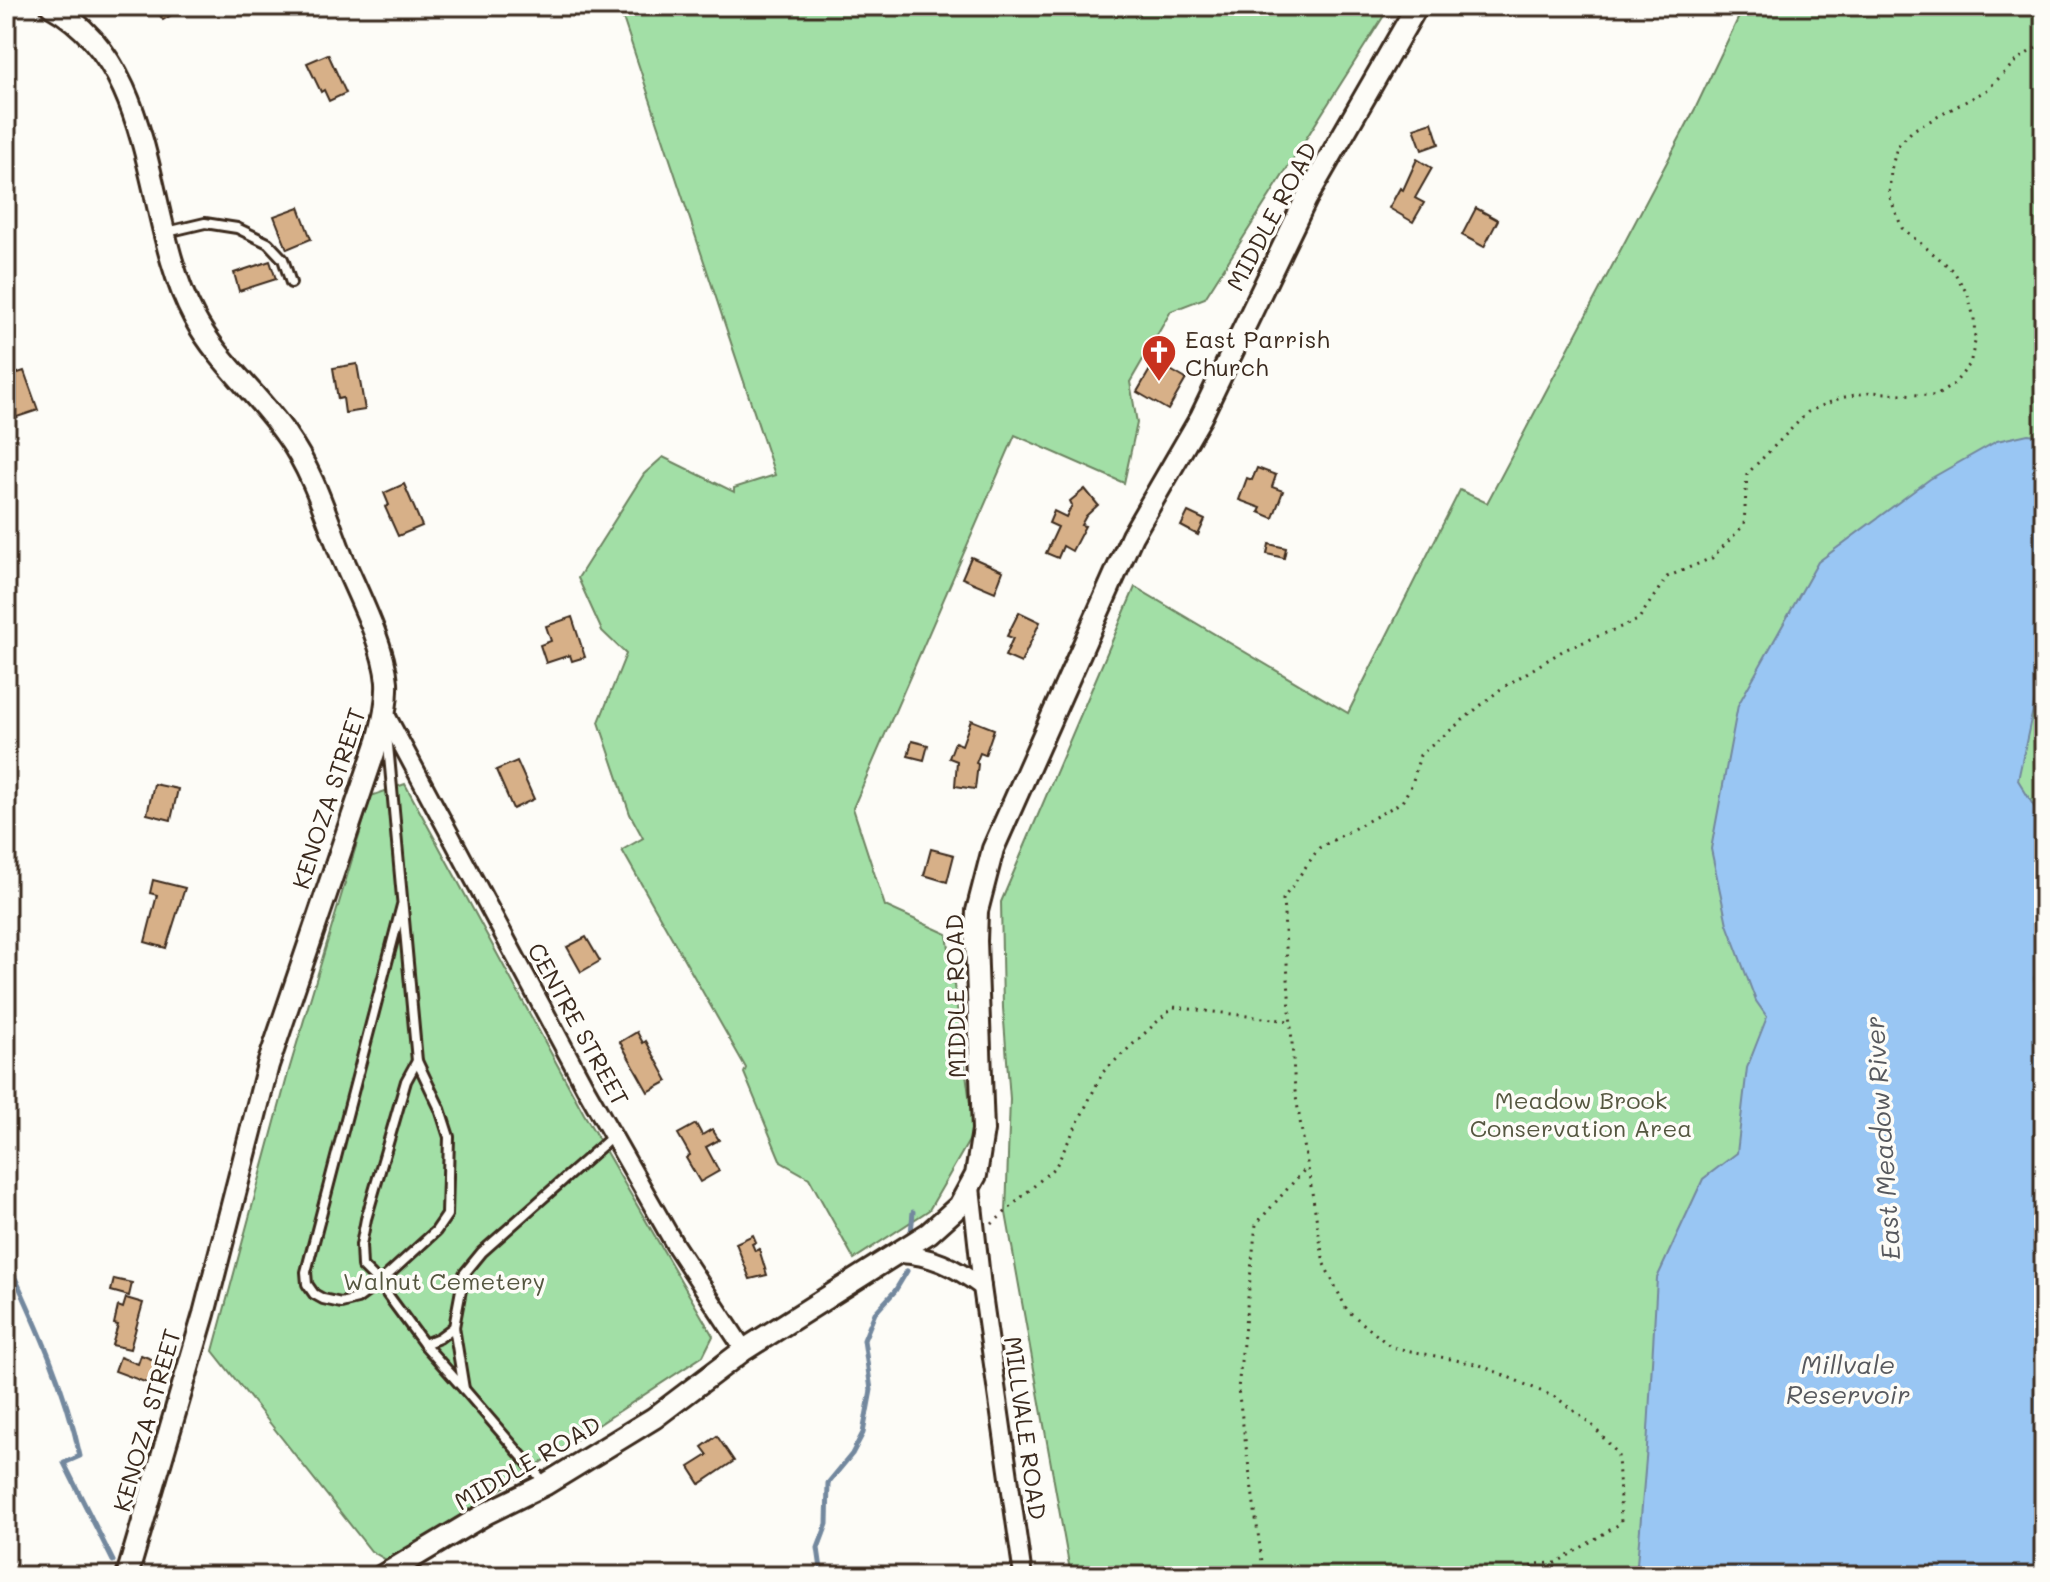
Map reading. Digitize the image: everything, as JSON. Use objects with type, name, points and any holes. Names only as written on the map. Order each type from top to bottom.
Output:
[{"type":"street","name":"KENOZA STREET","points":[[51,6],[89,38],[113,71],[134,114],[145,146],[175,267],[194,318],[217,351],[286,434],[309,472],[383,661],[387,681],[385,713],[378,741],[268,1065],[204,1314],[127,1576]]},
{"type":"street","name":"MIDDLE ROAD","points":[[382,1576],[487,1513],[546,1484],[654,1418],[744,1350],[898,1254],[959,1206],[971,1187],[979,1162],[983,1130],[977,1015],[977,911],[993,849],[1132,536],[1201,417],[1306,199],[1417,6]]},
{"type":"street","name":"CENTRE STREET","points":[[385,713],[613,1136],[675,1245],[744,1350]]},
{"type":"street","name":"MILLVALE ROAD","points":[[971,1187],[1023,1576]]},
{"type":"street","points":[[898,1254],[917,1255],[948,1265],[982,1287]]},
{"type":"lane","points":[[166,232],[205,223],[237,228],[268,243],[283,259],[291,283]]},
{"type":"lane","points":[[385,713],[417,1061],[440,1109],[449,1137],[447,1215],[436,1231],[379,1283],[357,1299],[341,1303],[314,1294],[307,1284],[306,1272],[402,905]]},
{"type":"lane","points":[[417,1061],[396,1111],[366,1219],[361,1245],[362,1266],[379,1283],[424,1344],[546,1484]]},
{"type":"lane","points":[[464,1389],[454,1327],[464,1274],[482,1252],[613,1136]]},
{"type":"lane","points":[[424,1344],[454,1327]]},
{"type":"path","points":[[1519,1576],[1527,1573],[1534,1564],[1556,1563],[1621,1523],[1618,1454],[1591,1424],[1557,1398],[1480,1365],[1391,1347],[1347,1310],[1324,1264],[1295,1091],[1283,899],[1319,848],[1402,802],[1412,784],[1420,755],[1502,688],[1564,650],[1638,620],[1667,577],[1712,558],[1744,525],[1747,474],[1808,412],[1840,398],[1870,392],[1936,396],[1954,384],[1970,364],[1975,342],[1974,318],[1968,295],[1953,270],[1902,228],[1889,195],[1897,147],[1913,130],[1987,90],[2018,59],[2044,43]]},
{"type":"path","points":[[977,1237],[1056,1166],[1103,1072],[1173,1007],[1290,1021]]},
{"type":"path","points":[[1264,1576],[1238,1389],[1256,1224],[1307,1167]]},
{"type":"green space","points":[[619,6],[1390,6],[1205,298],[1171,311],[1130,382],[1137,423],[1124,483],[1015,435],[853,808],[885,906],[947,934],[974,1132],[929,1210],[854,1259],[809,1178],[781,1162],[744,1073],[746,1068],[622,850],[643,838],[630,814],[599,722],[626,654],[602,631],[578,578],[644,474],[663,457],[734,492],[734,488],[775,475]]},
{"type":"green space","name":"Meadow Brook Conservation Area","points":[[1744,6],[2044,6],[2044,1576],[1071,1576],[1006,1213],[1010,1099],[1003,1008],[1001,902],[1135,587],[1348,713],[1460,490],[1487,503],[1696,107]]},
{"type":"green space","name":"Walnut Cemetery","points":[[405,784],[584,1114],[713,1336],[703,1356],[390,1562],[371,1551],[213,1351],[289,1070],[371,796]]},
{"type":"water","name":"Millvale Reservoir","points":[[2028,434],[2044,436],[2044,658],[2018,780],[2044,823],[2044,954],[2034,978],[2044,1028],[2044,1576],[1636,1576],[1657,1278],[1703,1179],[1737,1153],[1747,1068],[1767,1017],[1756,1001],[1727,924],[1711,849],[1738,705],[1818,562],[1930,479],[1997,441]]},
{"type":"building","points":[[154,6],[187,6],[163,20]]},
{"type":"building","points":[[328,54],[346,93],[329,101],[324,90],[321,92],[307,63]]},
{"type":"building","points":[[1432,122],[1439,144],[1422,150],[1414,128]]},
{"type":"building","points":[[1417,159],[1432,168],[1415,198],[1424,203],[1413,222],[1389,208],[1400,188],[1403,190]]},
{"type":"building","points":[[299,207],[311,239],[287,249],[274,216]]},
{"type":"building","points":[[1476,208],[1498,220],[1484,247],[1462,235]]},
{"type":"building","points":[[270,261],[276,279],[239,291],[234,273]]},
{"type":"building","points":[[1155,361],[1186,379],[1168,410],[1137,392]]},
{"type":"building","points":[[357,364],[365,410],[345,413],[343,398],[338,399],[333,368]]},
{"type":"building","points":[[24,371],[38,410],[14,418],[6,394],[6,377]]},
{"type":"building","points":[[1257,468],[1276,475],[1272,487],[1283,491],[1273,518],[1259,512],[1261,508],[1239,500],[1247,478],[1252,480]]},
{"type":"building","points":[[404,484],[422,526],[398,536],[385,507],[389,505],[384,493]]},
{"type":"building","points":[[1085,489],[1098,505],[1086,516],[1081,525],[1085,526],[1072,551],[1063,546],[1058,558],[1046,553],[1058,527],[1049,523],[1054,511],[1066,517],[1072,505],[1070,501]]},
{"type":"building","points":[[1188,512],[1205,520],[1198,535],[1181,526]]},
{"type":"building","points":[[1269,544],[1286,548],[1284,558],[1267,554]]},
{"type":"building","points":[[971,557],[1003,571],[995,592],[962,578]]},
{"type":"building","points":[[1019,612],[1040,622],[1021,663],[1005,656],[1013,638],[1007,636]]},
{"type":"building","points":[[572,617],[585,657],[572,661],[570,655],[546,663],[540,645],[551,641],[546,626]]},
{"type":"building","points":[[971,720],[994,729],[985,755],[980,753],[976,763],[975,789],[955,786],[957,761],[949,758],[955,742],[962,745]]},
{"type":"building","points":[[912,741],[928,745],[924,760],[908,756]]},
{"type":"building","points":[[517,761],[534,799],[513,809],[496,770]]},
{"type":"building","points":[[154,784],[178,789],[171,820],[147,814]]},
{"type":"building","points":[[931,849],[954,855],[947,882],[924,875]]},
{"type":"building","points":[[153,880],[185,888],[166,948],[145,942],[157,895],[150,893]]},
{"type":"building","points":[[586,937],[600,961],[581,972],[567,947]]},
{"type":"building","points":[[637,1032],[643,1043],[646,1041],[668,1081],[648,1092],[620,1042]]},
{"type":"building","points":[[696,1124],[702,1135],[712,1129],[719,1140],[706,1147],[719,1171],[700,1182],[686,1158],[690,1155],[678,1134]]},
{"type":"building","points":[[753,1235],[756,1242],[752,1244],[755,1251],[759,1249],[767,1275],[750,1279],[736,1243]]},
{"type":"building","points":[[114,1279],[132,1283],[129,1296],[111,1291]]},
{"type":"building","points":[[126,1298],[143,1303],[130,1349],[112,1345],[118,1325],[114,1324],[118,1306],[123,1308]]},
{"type":"building","points":[[141,1355],[167,1365],[158,1387],[115,1371],[120,1357],[138,1364]]},
{"type":"building","points":[[717,1436],[734,1461],[700,1484],[689,1467],[708,1455],[702,1447]]},
{"type":"waterway","points":[[911,1233],[913,1212]]},
{"type":"waterway","points":[[6,1258],[49,1355],[74,1430],[80,1456],[64,1463],[113,1561]]},
{"type":"waterway","points":[[822,1576],[818,1548],[827,1524],[828,1483],[852,1454],[863,1433],[871,1390],[864,1340],[875,1313],[895,1291],[907,1271]]},
{"type":"place","name":"East Parrish Church","points":[[1159,383]]},
{"type":"water label","name":"East Meadow River","points":[[1882,1138]]}]
